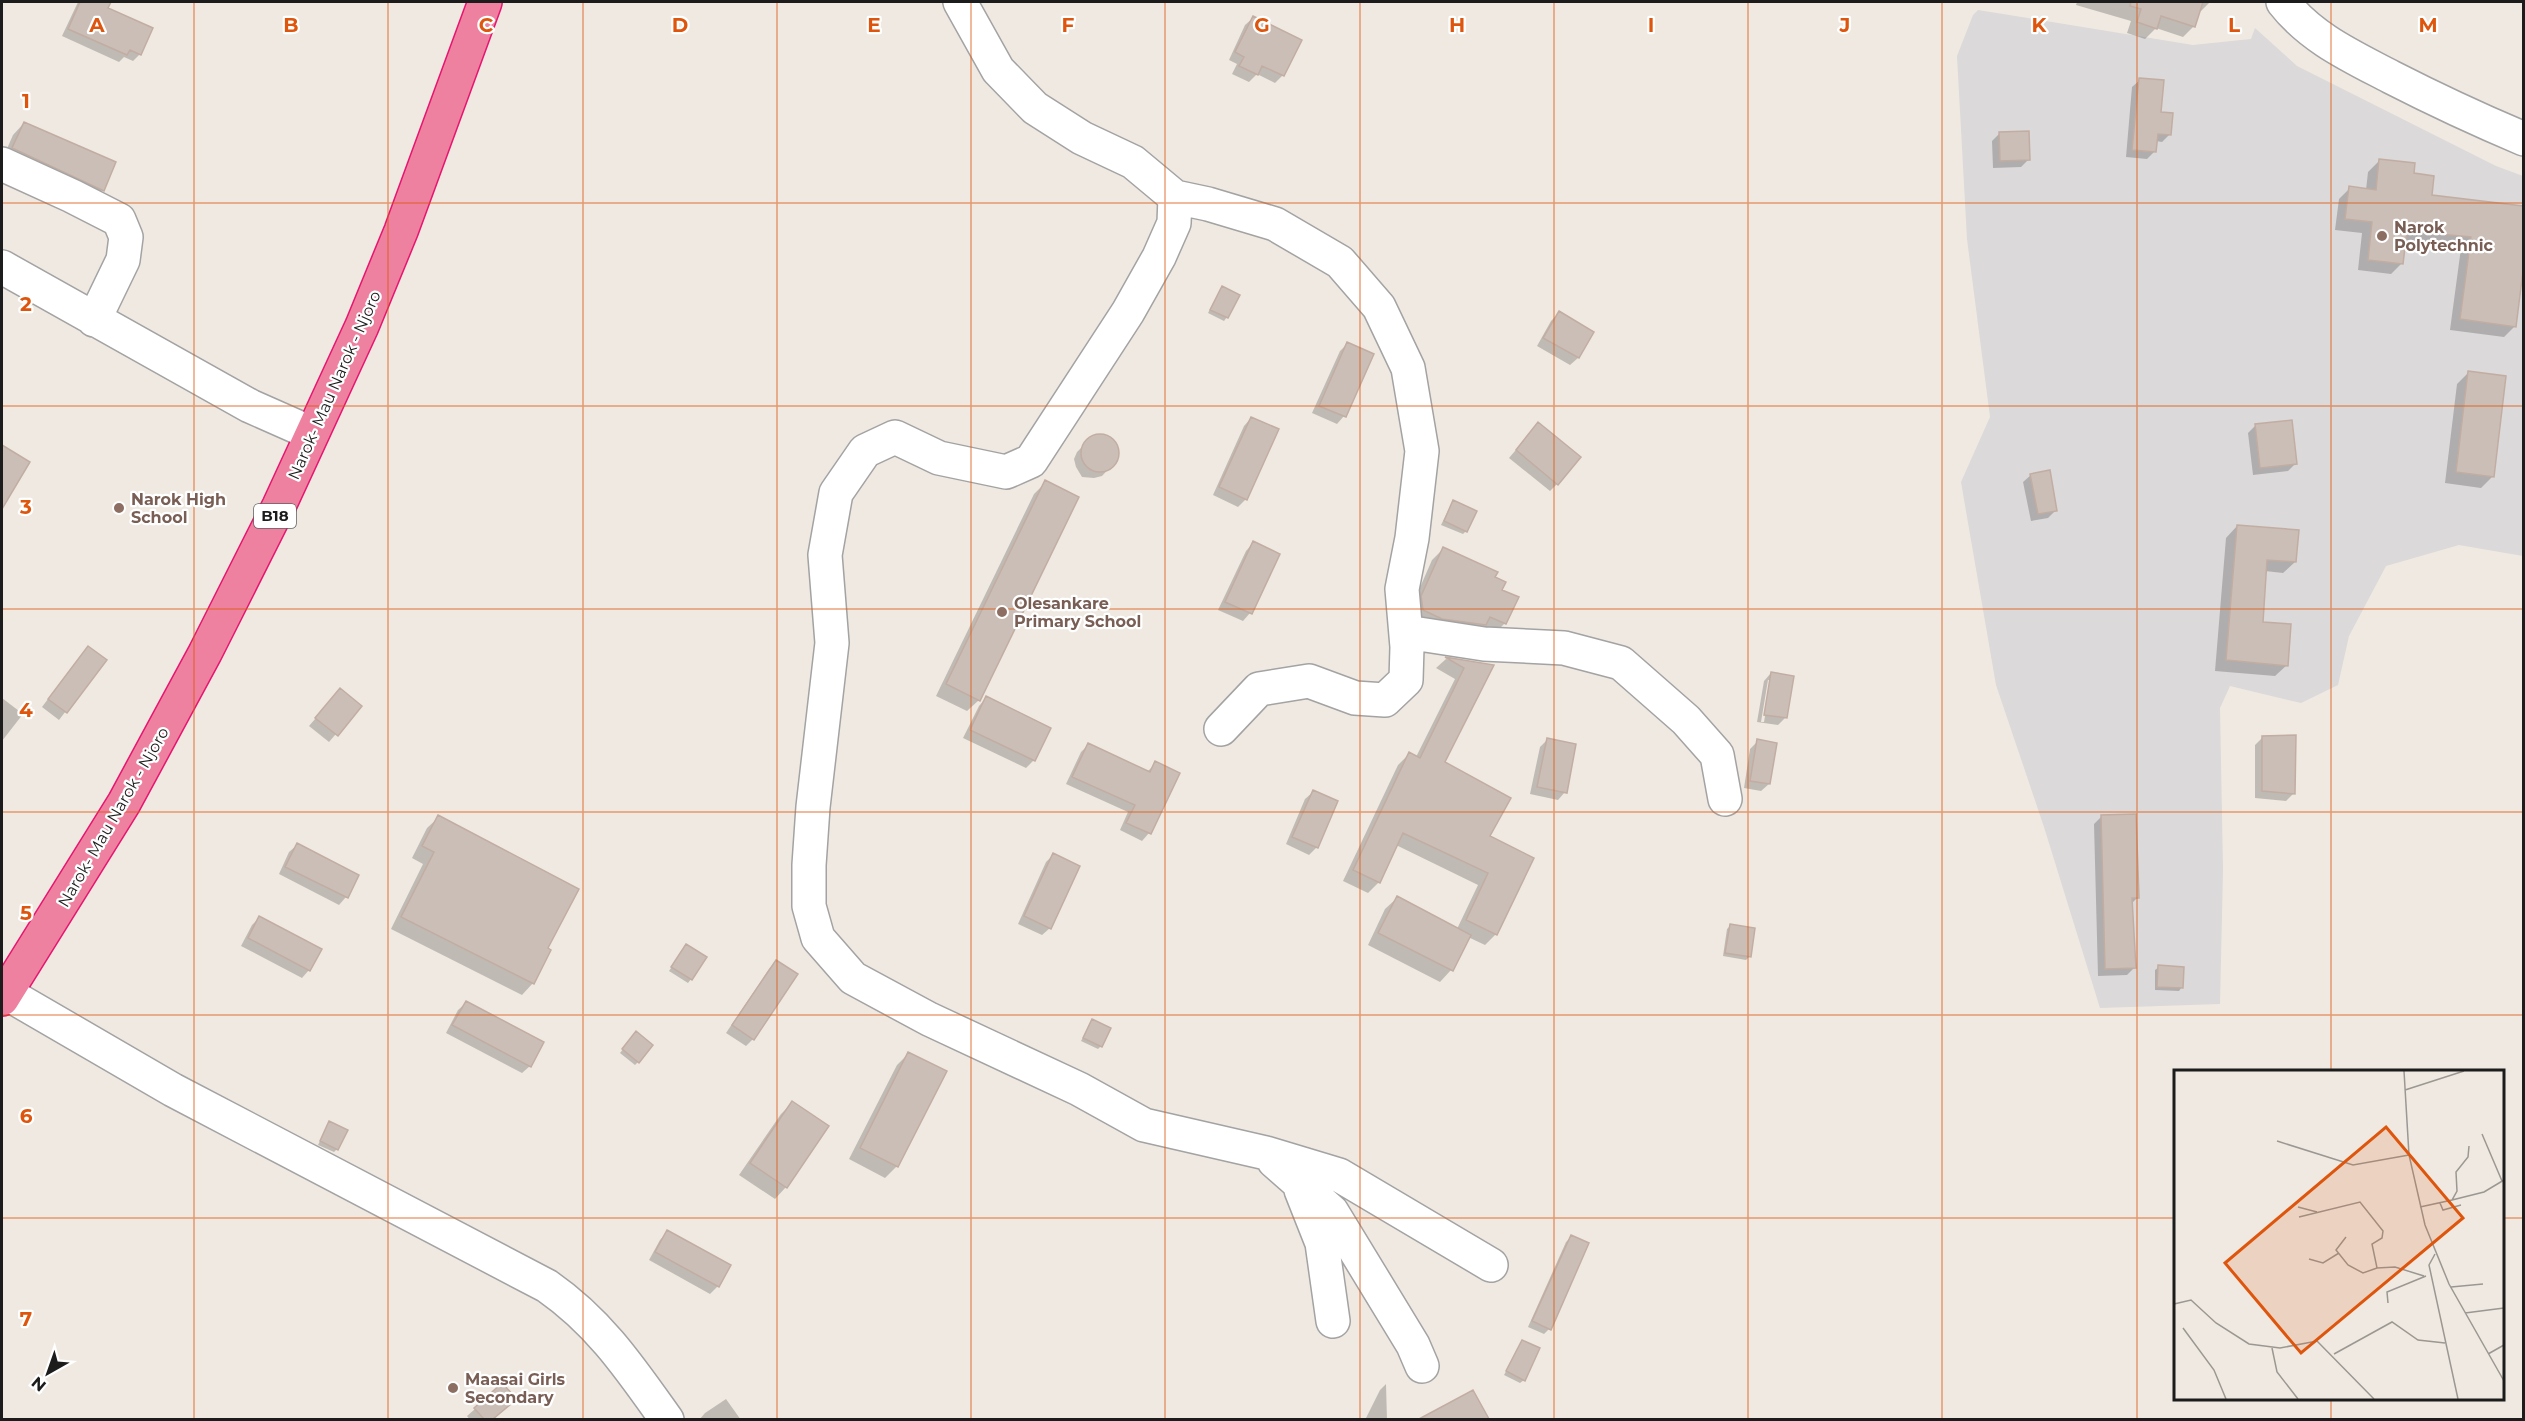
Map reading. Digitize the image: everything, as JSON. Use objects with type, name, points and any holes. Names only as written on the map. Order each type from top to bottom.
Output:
[{"type":"highway","name":"Narok- Mau Narok - Njoro","points":[[4,996],[124,803],[206,653],[279,506],[357,336],[401,231],[485,2]]},
{"type":"street","points":[[960,2],[998,70],[1035,108],[1082,138],[1133,162],[1175,197],[1208,204],[1275,224],[1340,262],[1379,307],[1408,368],[1422,451],[1412,538],[1402,589],[1406,632],[1406,680],[1385,700],[1355,698],[1309,681],[1259,689],[1221,729]]},
{"type":"street","points":[[2283,2],[2313,33],[2351,56],[2523,140]]},
{"type":"street","points":[[2,164],[119,220],[126,237],[123,260],[94,320]]},
{"type":"street","points":[[1175,197],[1174,223],[1159,257],[1128,312],[1031,461],[1006,472],[939,458],[896,436],[865,451],[836,492],[825,555],[832,643],[813,807],[809,906],[818,938],[853,978],[929,1019],[1079,1089],[1143,1125],[1266,1154],[1339,1175],[1491,1265]]},
{"type":"street","points":[[2,267],[250,406],[311,434]]},
{"type":"street","points":[[1406,632],[1484,644],[1564,648],[1621,663],[1686,720],[1717,755],[1725,799]]},
{"type":"street","points":[[4,996],[173,1090],[548,1286],[576,1306],[600,1331],[627,1363],[667,1419]]},
{"type":"street","points":[[1266,1154],[1332,1212],[1413,1345],[1422,1366]]},
{"type":"street","points":[[1299,1183],[1322,1243],[1334,1321]]},
{"type":"shaded area","points":[[1978,10],[2193,45],[2251,39],[2255,28],[2297,66],[2496,166],[2523,176],[2523,556],[2459,545],[2386,566],[2349,636],[2338,685],[2301,703],[2230,686],[2220,708],[2223,870],[2220,1004],[2100,1008],[2044,827],[1996,685],[1961,482],[1990,417],[1967,239],[1957,56],[1973,15]]},
{"type":"building","points":[[80,2],[111,2],[108,8],[153,28],[141,55],[130,50],[127,55],[68,29]]},
{"type":"building","points":[[2131,2],[2203,2],[2195,27],[2161,16],[2157,29],[2137,22],[2141,9],[2130,6]]},
{"type":"building","points":[[1253,16],[1302,40],[1284,76],[1262,66],[1258,75],[1239,66],[1244,57],[1235,52]]},
{"type":"building","points":[[2139,78],[2164,80],[2161,112],[2173,113],[2171,135],[2158,134],[2156,152],[2132,150]]},
{"type":"building","points":[[24,122],[116,162],[104,191],[12,148]]},
{"type":"building","points":[[2029,131],[2030,160],[2000,161],[1999,132]]},
{"type":"building","points":[[2379,159],[2415,163],[2414,173],[2434,176],[2432,195],[2523,206],[2523,271],[2516,327],[2460,319],[2471,237],[2407,231],[2403,264],[2368,260],[2372,222],[2345,219],[2349,186],[2376,190]]},
{"type":"building","points":[[1222,286],[1240,295],[1228,318],[1210,310]]},
{"type":"building","points":[[1559,311],[1594,332],[1579,358],[1543,338]]},
{"type":"building","points":[[1347,342],[1374,354],[1346,417],[1319,406]]},
{"type":"building","points":[[2468,371],[2506,376],[2494,477],[2456,472]]},
{"type":"building","points":[[1251,417],[1279,429],[1247,500],[1219,487]]},
{"type":"building","points":[[2292,420],[2297,464],[2260,468],[2255,424]]},
{"type":"building","points":[[1538,422],[1581,457],[1558,485],[1516,450]]},
{"type":"building","points":[[1100,434],[1113,440],[1119,453],[1113,466],[1100,472],[1087,466],[1081,453],[1087,440]]},
{"type":"building","points":[[2,445],[30,462],[2,509]]},
{"type":"building","points":[[2050,470],[2057,511],[2038,514],[2030,474]]},
{"type":"building","points":[[1045,480],[1079,497],[980,701],[946,684]]},
{"type":"building","points":[[1453,500],[1477,511],[1467,532],[1444,521]]},
{"type":"building","points":[[2237,525],[2299,530],[2296,562],[2267,560],[2263,622],[2291,624],[2288,666],[2226,660]]},
{"type":"building","points":[[1253,541],[1280,554],[1252,614],[1225,602]]},
{"type":"building","points":[[1443,547],[1498,572],[1495,577],[1506,582],[1502,590],[1519,597],[1506,624],[1490,617],[1486,625],[1442,619],[1423,610],[1421,596]]},
{"type":"building","points":[[88,646],[107,660],[67,713],[48,699]]},
{"type":"building","points":[[1445,657],[1494,665],[1445,762],[1511,798],[1490,836],[1534,858],[1497,935],[1466,920],[1488,873],[1403,833],[1380,883],[1353,870],[1409,752],[1420,758],[1464,668]]},
{"type":"building","points":[[1771,672],[1794,676],[1787,718],[1764,715]]},
{"type":"building","points":[[340,688],[362,706],[338,736],[315,718]]},
{"type":"building","points":[[986,696],[1051,728],[1035,761],[970,730]]},
{"type":"building","points":[[2296,735],[2295,794],[2262,791],[2262,736]]},
{"type":"building","points":[[1547,738],[1576,744],[1567,793],[1537,787]]},
{"type":"building","points":[[1757,739],[1777,743],[1770,784],[1750,781]]},
{"type":"building","points":[[1088,743],[1150,772],[1155,761],[1180,773],[1151,834],[1126,823],[1135,805],[1072,777]]},
{"type":"building","points":[[1313,790],[1338,801],[1318,848],[1292,837]]},
{"type":"building","points":[[2136,814],[2139,898],[2132,898],[2136,968],[2105,969],[2101,815]]},
{"type":"building","points":[[438,815],[579,889],[548,948],[551,950],[534,984],[401,917],[434,852],[422,846]]},
{"type":"building","points":[[297,843],[359,875],[348,898],[285,867]]},
{"type":"building","points":[[1053,853],[1080,866],[1051,929],[1024,916]]},
{"type":"building","points":[[1397,896],[1471,935],[1453,971],[1378,933]]},
{"type":"building","points":[[259,916],[322,949],[310,971],[248,938]]},
{"type":"building","points":[[1730,924],[1755,928],[1751,957],[1725,953]]},
{"type":"building","points":[[686,944],[707,957],[692,980],[671,967]]},
{"type":"building","points":[[776,960],[798,974],[754,1040],[732,1025]]},
{"type":"building","points":[[2158,965],[2184,967],[2183,988],[2157,987]]},
{"type":"building","points":[[466,1001],[544,1042],[531,1067],[452,1025]]},
{"type":"building","points":[[1092,1019],[1111,1028],[1102,1047],[1083,1038]]},
{"type":"building","points":[[636,1031],[653,1045],[639,1063],[622,1049]]},
{"type":"building","points":[[908,1052],[947,1071],[898,1167],[860,1148]]},
{"type":"building","points":[[792,1101],[829,1126],[787,1188],[750,1163]]},
{"type":"building","points":[[329,1121],[348,1130],[338,1150],[320,1141]]},
{"type":"building","points":[[667,1230],[731,1265],[719,1287],[655,1252]]},
{"type":"building","points":[[1571,1235],[1589,1243],[1551,1330],[1532,1321]]},
{"type":"building","points":[[1522,1340],[1540,1348],[1525,1381],[1506,1371]]},
{"type":"building","points":[[502,1383],[517,1399],[493,1419],[484,1419],[474,1408]]},
{"type":"building","points":[[1473,1390],[1489,1419],[1419,1419]]},
{"type":"place","name":"Narok Polytechnic","points":[[2382,236]]},
{"type":"place","name":"Narok High School","points":[[119,508]]},
{"type":"place","name":"Olesankare Primary School","points":[[1002,612]]},
{"type":"place","name":"Maasai Girls Secondary","points":[[453,1388]]}]
